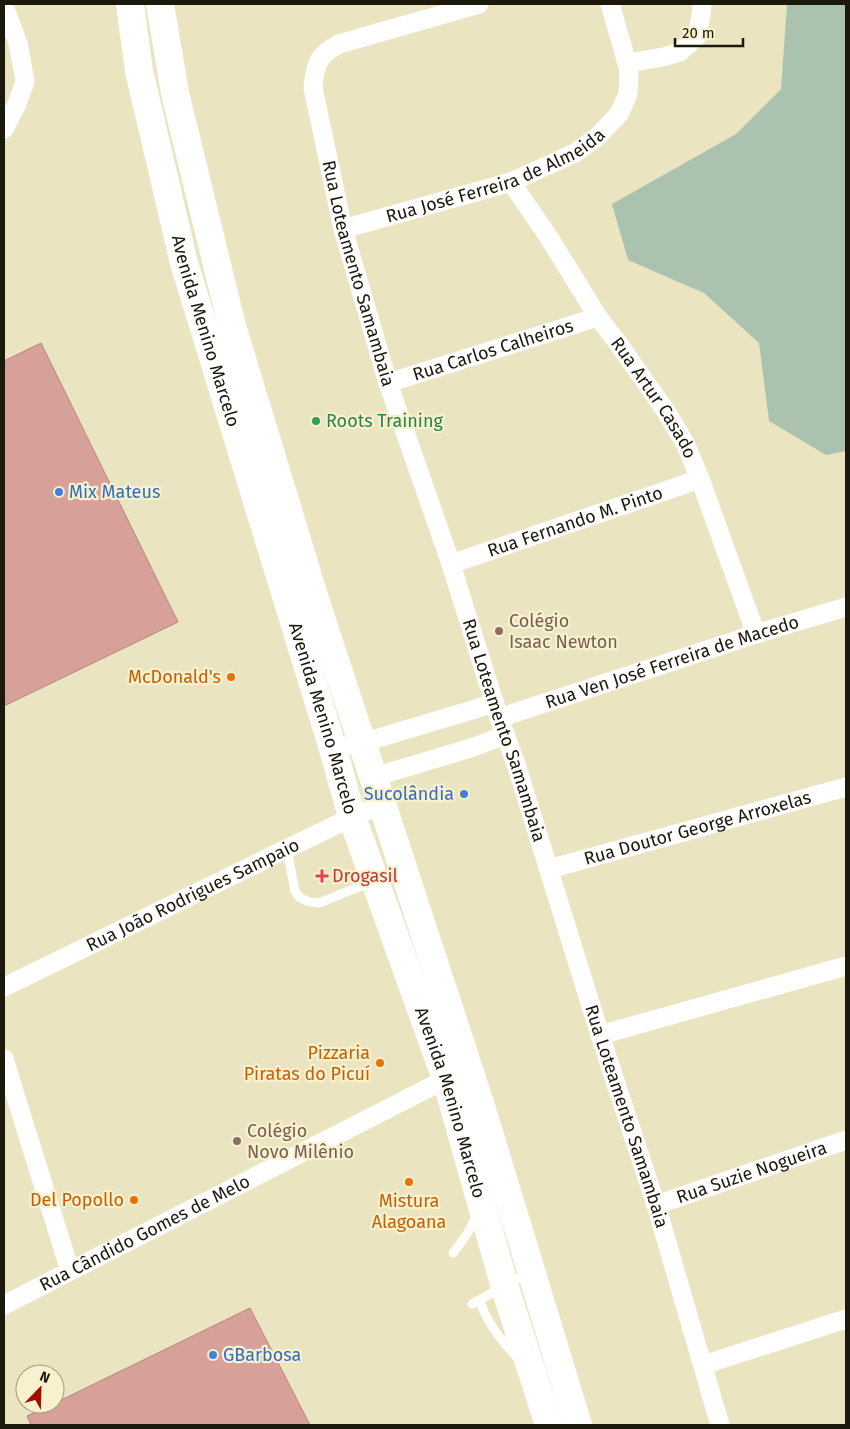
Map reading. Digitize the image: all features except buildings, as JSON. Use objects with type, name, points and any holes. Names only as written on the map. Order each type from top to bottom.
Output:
[{"type":"main road","name":"Avenida Menino Marcelo","points":[[130,4],[140,71],[184,263],[333,749],[352,817],[446,1079],[504,1285],[549,1425]]},
{"type":"main road","name":"Avenida Menino Marcelo","points":[[160,4],[174,93],[232,326],[314,596],[480,1103],[578,1425]]},
{"type":"street","name":"Rua Loteamento Samambaia","points":[[479,4],[339,44],[327,50],[318,62],[313,88],[343,229],[388,383],[451,564],[516,764],[600,1035],[656,1204],[720,1425]]},
{"type":"street","points":[[610,4],[627,63],[680,52],[697,36],[702,4]]},
{"type":"street","points":[[4,6],[18,44],[25,82],[17,104],[4,129]]},
{"type":"street","name":"Rua José Ferreira de Almeida","points":[[343,229],[511,182],[575,153],[598,136],[620,114],[628,94],[629,70],[627,63]]},
{"type":"street","name":"Rua Artur Casado","points":[[511,182],[548,236],[598,317],[665,410],[685,443],[756,634]]},
{"type":"street","name":"Rua Carlos Calheiros","points":[[388,383],[598,317]]},
{"type":"street","name":"Rua Fernando M. Pinto","points":[[451,564],[700,480]]},
{"type":"street","name":"Rua Ven José Ferreira de Macedo","points":[[333,749],[500,718],[756,634],[846,607]]},
{"type":"street","name":"Rua Ven José Ferreira de Macedo","points":[[374,777],[474,747],[500,718]]},
{"type":"street","name":"Rua Doutor George Arroxelas","points":[[549,870],[846,787]]},
{"type":"street","name":"Rua João Rodrigues Sampaio","points":[[4,987],[352,817],[382,805]]},
{"type":"street","points":[[600,1035],[846,966]]},
{"type":"street","points":[[4,1059],[70,1270]]},
{"type":"street","name":"Rua Cândido Gomes de Melo","points":[[4,1305],[446,1079]]},
{"type":"street","name":"Rua Suzie Nogueira","points":[[656,1204],[846,1140]]},
{"type":"street","points":[[703,1364],[846,1319]]},
{"type":"lane","points":[[286,850],[295,891],[299,897],[309,902],[319,904],[375,881]]},
{"type":"lane","points":[[453,1253],[467,1234],[482,1206]]},
{"type":"lane","points":[[531,1272],[504,1285],[476,1302],[503,1343],[532,1372]]},
{"type":"green space","points":[[787,4],[846,4],[846,451],[826,455],[769,421],[759,343],[704,293],[628,260],[612,204],[736,134],[781,89]]},
{"type":"place","name":"Roots Training","points":[[316,421]]},
{"type":"place","name":"Mix Mateus","points":[[59,492]]},
{"type":"place","name":"Colégio Isaac Newton","points":[[499,631]]},
{"type":"place","name":"McDonald's","points":[[231,677]]},
{"type":"place","name":"Sucolândia","points":[[464,794]]},
{"type":"place","name":"Drogasil","points":[[322,876]]},
{"type":"place","name":"Pizzaria Piratas do Picuí","points":[[380,1063]]},
{"type":"place","name":"Colégio Novo Milênio","points":[[237,1141]]},
{"type":"place","name":"Mistura Alagoana","points":[[409,1182]]},
{"type":"place","name":"Del Popollo","points":[[134,1200]]},
{"type":"place","name":"GBarbosa","points":[[213,1355]]}]
